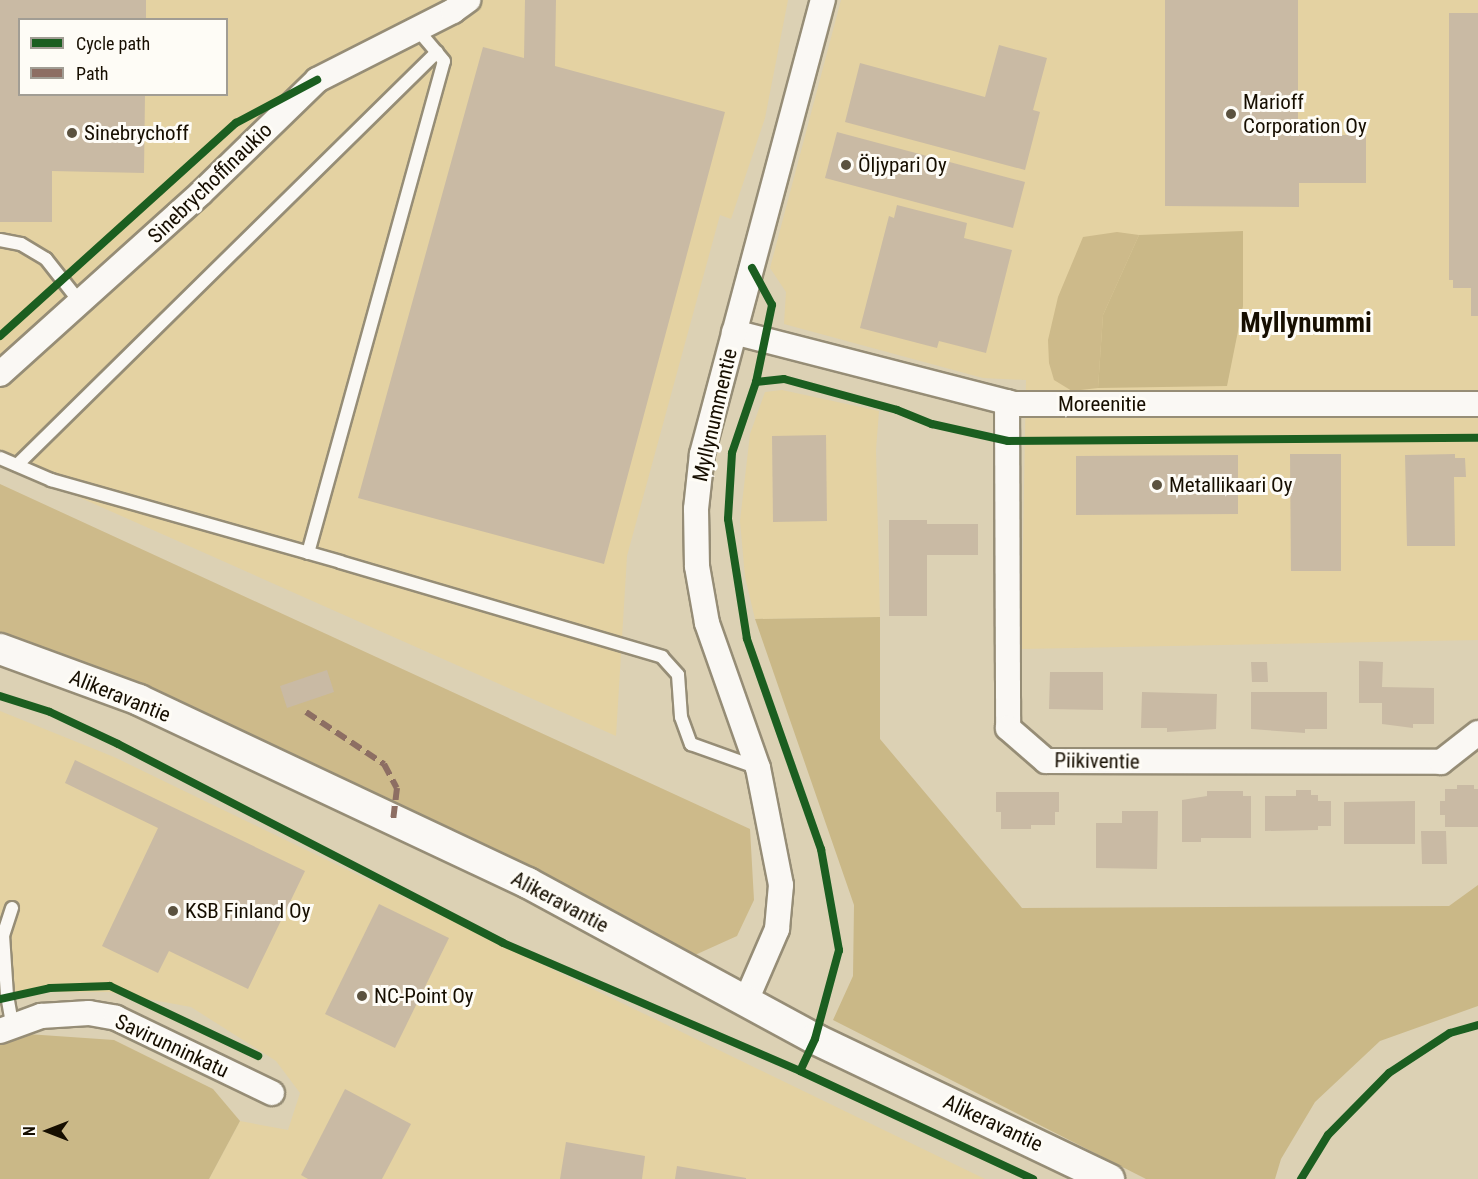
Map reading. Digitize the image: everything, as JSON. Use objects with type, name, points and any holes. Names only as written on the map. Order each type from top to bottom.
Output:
[{"type":"street","name":"Sinebrychoffinaukio","points":[[0,374],[201,193],[317,80],[468,0]]},
{"type":"street","name":"Myllynummentie","points":[[745,1003],[777,929],[781,885],[758,768],[707,622],[697,566],[696,509],[702,454],[823,0]]},
{"type":"street","name":"Moreenitie","points":[[734,332],[1007,402],[1478,404]]},
{"type":"street","name":"Piikiventie","points":[[1007,402],[1008,728],[1046,761],[1441,762],[1478,733]]},
{"type":"street","name":"Alikeravantie","points":[[0,649],[139,700],[528,883],[745,1003],[1109,1179]]},
{"type":"street","name":"Savirunninkatu","points":[[6,1028],[41,1016],[89,1013],[116,1018],[272,1093]]},
{"type":"lane","points":[[308,553],[444,61],[417,29]]},
{"type":"lane","points":[[17,465],[437,52]]},
{"type":"lane","points":[[0,240],[21,244],[46,259],[80,302]]},
{"type":"lane","points":[[0,458],[51,480],[662,657],[678,675],[681,717],[691,744],[758,768]]},
{"type":"lane","points":[[6,1028],[7,995],[3,935],[12,908]]},
{"type":"shaded area","points":[[0,0],[788,0],[765,118],[731,219],[720,215],[627,556],[616,736],[0,462]]},
{"type":"shaded area","points":[[841,0],[1478,0],[1478,640],[1021,649],[1026,380],[983,378],[784,324],[786,292],[770,268]]},
{"type":"shaded area","points":[[1243,231],[1243,306],[1227,386],[1098,388],[1103,315],[1139,235]]},
{"type":"shaded area","points":[[1117,232],[1139,235],[1103,315],[1098,388],[1072,391],[1054,380],[1049,363],[1048,340],[1058,297],[1083,237]]},
{"type":"shaded area","points":[[782,390],[879,411],[876,450],[880,617],[755,619],[745,577],[740,521],[750,434],[765,392]]},
{"type":"shaded area","points":[[0,484],[750,829],[754,900],[737,936],[695,955],[528,868],[0,649]]},
{"type":"shaded area","points":[[880,617],[880,739],[1022,908],[1449,906],[1478,885],[1478,1006],[1380,1041],[1315,1102],[1281,1159],[1275,1179],[1146,1179],[833,1020],[853,976],[854,905],[755,619]]},
{"type":"shaded area","points":[[0,711],[114,757],[985,1179],[209,1179],[240,1121],[288,1130],[300,1093],[276,1061],[191,1007],[109,992],[0,992]]},
{"type":"shaded area","points":[[27,1034],[114,1040],[213,1089],[240,1121],[209,1179],[0,1179],[0,1042]]},
{"type":"building","name":"Sinebrychoff","points":[[0,0],[146,0],[146,18],[18,18],[18,96],[145,96],[144,173],[52,171],[52,222],[0,222]]},
{"type":"building","points":[[525,0],[556,0],[555,66],[725,112],[604,564],[358,498],[483,47],[524,58]]},
{"type":"building","name":"Marioff Corporation Oy","points":[[1165,0],[1298,0],[1298,135],[1366,135],[1366,183],[1299,183],[1299,207],[1165,206]]},
{"type":"building","points":[[1449,13],[1478,13],[1478,316],[1471,316],[1471,288],[1453,288],[1453,280],[1449,280]]},
{"type":"building","points":[[999,45],[1047,58],[1033,110],[1040,112],[1025,170],[845,122],[860,63],[985,97]]},
{"type":"building","points":[[837,132],[1025,182],[1013,228],[825,178]]},
{"type":"building","points":[[897,205],[967,223],[964,238],[1012,250],[986,353],[939,341],[937,348],[860,328],[889,216],[894,218]]},
{"type":"building","points":[[826,435],[827,521],[773,522],[772,436]]},
{"type":"building","points":[[1290,454],[1341,454],[1341,571],[1291,571]]},
{"type":"building","points":[[1455,454],[1455,458],[1465,458],[1466,477],[1454,477],[1455,546],[1407,546],[1405,455]]},
{"type":"building","name":"Metallikaari Oy","points":[[1238,455],[1238,514],[1076,515],[1076,456]]},
{"type":"building","points":[[889,520],[927,520],[927,524],[978,524],[978,555],[927,555],[927,616],[889,616]]},
{"type":"building","points":[[1359,661],[1383,662],[1382,687],[1434,688],[1434,724],[1413,724],[1413,728],[1382,724],[1382,703],[1359,703]]},
{"type":"building","points":[[1251,662],[1267,662],[1268,682],[1252,682]]},
{"type":"building","points":[[327,670],[334,692],[287,708],[280,686]]},
{"type":"building","points":[[1050,672],[1103,672],[1103,710],[1049,709]]},
{"type":"building","points":[[1142,692],[1217,694],[1216,729],[1167,732],[1167,728],[1141,728]]},
{"type":"building","points":[[1251,692],[1327,692],[1327,729],[1305,729],[1305,733],[1251,729]]},
{"type":"building","points":[[75,760],[305,871],[248,989],[169,951],[158,973],[102,946],[158,828],[65,783]]},
{"type":"building","points":[[1457,785],[1474,785],[1474,789],[1478,789],[1478,827],[1445,827],[1445,815],[1440,815],[1440,801],[1445,801],[1445,789],[1457,789]]},
{"type":"building","points":[[1296,790],[1311,790],[1311,795],[1318,795],[1318,801],[1331,801],[1331,826],[1318,826],[1318,830],[1265,831],[1265,796],[1296,796]]},
{"type":"building","points":[[1207,791],[1243,791],[1243,796],[1251,796],[1251,838],[1201,838],[1201,842],[1182,842],[1182,800],[1207,796]]},
{"type":"building","points":[[996,792],[1059,792],[1059,812],[1055,812],[1055,825],[1031,825],[1031,829],[1001,829],[1001,812],[996,812]]},
{"type":"building","points":[[1415,801],[1415,844],[1344,844],[1344,802]]},
{"type":"building","points":[[1122,811],[1158,811],[1157,869],[1096,868],[1096,823],[1122,823]]},
{"type":"building","points":[[1421,831],[1446,831],[1447,864],[1422,864]]},
{"type":"building","points":[[379,904],[449,938],[395,1048],[325,1014]]},
{"type":"building","points":[[345,1089],[411,1124],[382,1179],[308,1179],[301,1175]]},
{"type":"building","points":[[566,1142],[645,1156],[642,1179],[560,1179]]},
{"type":"building","points":[[677,1166],[746,1178],[746,1179],[675,1179]]},
{"type":"marked path","points":[[306,712],[384,764],[397,788],[393,820]]},
{"type":"cycle path","points":[[0,336],[236,123],[317,80]]},
{"type":"cycle path","points":[[752,268],[772,305],[756,382],[732,453],[728,519],[747,639],[821,849],[839,950],[815,1039],[800,1071]]},
{"type":"cycle path","points":[[756,382],[784,379],[897,410],[932,424],[1008,441],[1478,438]]},
{"type":"cycle path","points":[[0,696],[50,712],[118,744],[503,943],[800,1071],[1033,1179]]},
{"type":"cycle path","points":[[0,999],[50,988],[110,986],[258,1056]]},
{"type":"cycle path","points":[[1301,1179],[1328,1135],[1389,1073],[1450,1033],[1478,1025]]},
{"type":"place","name":"Marioff Corporation Oy","points":[[1231,114]]},
{"type":"place","name":"Sinebrychoff","points":[[72,133]]},
{"type":"place","name":"Öljypari Oy","points":[[846,165]]},
{"type":"place","name":"Metallikaari Oy","points":[[1157,485]]},
{"type":"place","name":"KSB Finland Oy","points":[[173,911]]},
{"type":"place","name":"NC-Point Oy","points":[[362,996]]},
{"type":"district","name":"Myllynummi","points":[[1306,324]]}]
